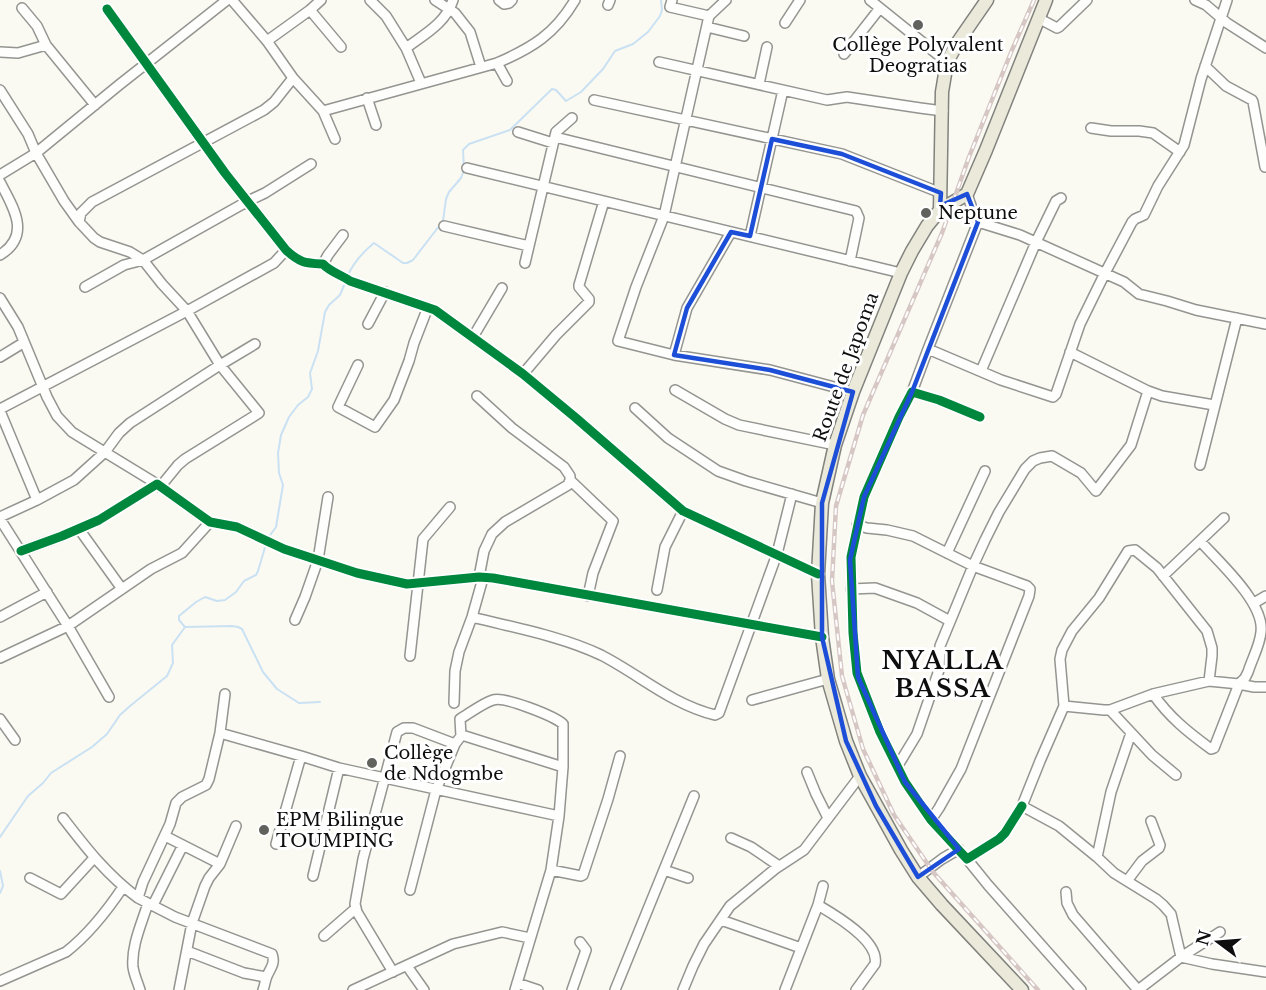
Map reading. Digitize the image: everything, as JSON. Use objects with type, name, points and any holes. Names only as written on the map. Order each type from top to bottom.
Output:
[{"type":"main road","points":[[940,210],[942,92],[947,62],[987,0]]},
{"type":"main road","points":[[940,210],[967,194],[1046,0]]},
{"type":"main road","name":"Route de Japoma","points":[[940,210],[927,226],[901,273],[853,392],[835,445],[822,503],[818,574],[822,637],[828,679],[846,741],[860,776],[901,850],[918,876],[942,905],[1022,990]]},
{"type":"street","points":[[0,175],[36,153],[213,10],[230,0],[267,41],[293,78],[322,111],[335,139]]},
{"type":"street","points":[[267,41],[321,0]]},
{"type":"street","points":[[370,0],[386,16],[406,48],[421,83]]},
{"type":"street","points":[[435,0],[455,13],[470,32],[481,67]]},
{"type":"street","points":[[406,48],[442,20],[450,10],[453,0]]},
{"type":"street","points":[[499,0],[504,4],[512,0]]},
{"type":"street","points":[[322,111],[497,63],[520,53],[550,33],[567,14],[575,0]]},
{"type":"street","points":[[672,0],[670,7],[709,16]]},
{"type":"street","points":[[726,0],[709,16],[664,216],[618,341],[674,355],[770,370],[853,392]]},
{"type":"street","points":[[784,23],[800,0]]},
{"type":"street","points":[[870,0],[947,62]]},
{"type":"street","points":[[1038,18],[1057,28],[1087,0]]},
{"type":"street","points":[[1195,0],[1206,5],[1227,23],[1266,48]]},
{"type":"street","points":[[927,349],[1001,380],[1052,398],[1056,394],[1080,324],[1105,273],[1132,222],[1144,215],[1158,186],[1184,145],[1205,66],[1227,0]]},
{"type":"street","points":[[22,8],[37,26],[46,45],[95,105]]},
{"type":"street","points":[[844,54],[880,8]]},
{"type":"street","points":[[107,9],[203,143],[286,250],[297,260],[309,264],[323,264],[350,281],[435,310],[523,374],[683,511],[818,574]]},
{"type":"street","points":[[310,10],[341,47]]},
{"type":"street","points":[[707,27],[744,36]]},
{"type":"street","points":[[0,52],[18,53],[46,45]]},
{"type":"street","points":[[759,84],[767,47]]},
{"type":"street","points":[[660,62],[827,100],[847,97],[943,111]]},
{"type":"street","points":[[497,63],[507,81]]},
{"type":"street","points":[[1205,66],[1226,86],[1252,100],[1265,167]]},
{"type":"street","points":[[79,222],[81,213],[92,202],[264,110],[274,102],[293,78]]},
{"type":"street","points":[[0,90],[28,134],[36,153],[64,201],[79,222],[100,242],[130,252],[143,260],[187,311],[220,365],[259,413],[185,459],[159,486],[79,529],[21,551]]},
{"type":"street","points":[[750,237],[783,90]]},
{"type":"street","points":[[367,98],[376,125]]},
{"type":"street","points":[[594,99],[842,154],[941,193]]},
{"type":"street","points":[[525,263],[556,132],[572,118]]},
{"type":"street","points":[[1091,128],[1153,133],[1180,152]]},
{"type":"street","points":[[518,132],[675,167],[856,212],[859,218],[850,261]]},
{"type":"street","points":[[85,287],[124,265],[143,260],[264,193],[311,164]]},
{"type":"street","points":[[467,168],[901,273]]},
{"type":"street","points":[[0,182],[14,209],[18,232],[12,246],[0,255]]},
{"type":"street","points":[[967,194],[978,222],[1011,231],[1036,242],[1124,282],[1139,294],[1196,310],[1266,324]]},
{"type":"street","points":[[981,371],[1036,242],[1056,201],[1061,198]]},
{"type":"street","points":[[523,374],[590,300],[579,285],[604,201]]},
{"type":"street","points":[[978,222],[912,392],[868,489],[857,525],[850,557],[853,633],[858,677],[880,732],[905,783],[931,820],[959,849],[1081,990]]},
{"type":"street","points":[[444,226],[529,246]]},
{"type":"street","points":[[674,355],[687,308],[731,232]]},
{"type":"street","points":[[323,264],[343,235]]},
{"type":"street","points":[[37,500],[0,410],[274,263],[286,250]]},
{"type":"street","points":[[473,338],[502,288]]},
{"type":"street","points":[[368,324],[385,292]]},
{"type":"street","points":[[0,298],[18,327],[23,343],[57,416],[72,432],[159,486],[210,522],[237,527],[273,544],[357,573],[407,584],[481,577],[822,637]]},
{"type":"street","points":[[358,365],[338,407],[375,427],[394,400],[428,307]]},
{"type":"street","points":[[1200,465],[1237,318]]},
{"type":"street","points":[[0,357],[23,343]]},
{"type":"street","points":[[109,697],[68,626],[0,518],[74,480],[105,452],[119,433],[130,423],[255,344]]},
{"type":"street","points":[[1070,352],[1148,391],[1162,396],[1214,405]]},
{"type":"street","points":[[675,390],[739,425],[835,445]]},
{"type":"street","points":[[897,767],[917,734],[939,670],[940,646],[973,566],[1025,469],[1033,461],[1052,456],[1081,473],[1096,491],[1131,445],[1148,391]]},
{"type":"street","points":[[912,392],[939,400],[980,417]]},
{"type":"street","points":[[477,396],[512,428],[564,467],[570,480],[613,520],[593,573],[588,596]]},
{"type":"street","points":[[635,408],[668,438],[718,471],[822,503]]},
{"type":"street","points":[[947,553],[985,471]]},
{"type":"street","points":[[454,703],[455,670],[472,617],[481,577],[483,551],[492,534],[505,522],[568,485],[570,480]]},
{"type":"street","points":[[472,617],[571,642],[601,655],[695,710],[715,715],[719,713],[777,554],[792,494]]},
{"type":"street","points":[[295,620],[318,560],[328,496]]},
{"type":"street","points":[[410,656],[423,539],[450,507]]},
{"type":"street","points":[[657,590],[665,547],[683,511]]},
{"type":"street","points":[[1163,576],[1224,518]]},
{"type":"street","points":[[0,658],[68,626],[151,569],[182,552],[210,522]]},
{"type":"street","points":[[857,525],[913,536],[973,566],[1030,589],[959,773],[931,820]]},
{"type":"street","points":[[79,529],[122,589]]},
{"type":"street","points":[[1153,694],[1185,730],[1211,749],[1214,748],[1239,684],[1248,672],[1261,634],[1254,603],[1230,572],[1200,541]]},
{"type":"street","points":[[967,859],[999,839],[1022,806],[1064,706],[1060,660],[1062,650],[1072,631],[1100,598],[1128,550],[1135,550],[1156,568],[1207,632],[1212,648],[1209,681]]},
{"type":"street","points":[[851,589],[875,588],[917,603],[950,621]]},
{"type":"street","points":[[0,617],[46,592]]},
{"type":"street","points":[[1254,603],[1266,596]]},
{"type":"street","points":[[752,700],[828,679]]},
{"type":"street","points":[[1064,706],[1110,710],[1153,694],[1209,681],[1266,687]]},
{"type":"street","points":[[138,898],[144,878],[165,836],[176,803],[182,797],[201,789],[209,779],[220,734],[225,694]]},
{"type":"street","points":[[410,890],[436,790],[458,740],[460,719],[494,699],[507,700],[563,724],[563,767],[559,816],[551,870],[516,986],[538,990]]},
{"type":"street","points":[[1110,710],[1156,759],[1176,775]]},
{"type":"street","points":[[0,719],[15,740]]},
{"type":"street","points":[[393,972],[355,909],[355,904],[363,859],[397,732],[404,728],[412,728],[458,740],[465,736],[563,767]]},
{"type":"street","points":[[1097,857],[1111,792],[1131,733]]},
{"type":"street","points":[[220,734],[339,768],[559,816]]},
{"type":"street","points":[[276,844],[301,756]]},
{"type":"street","points":[[551,870],[581,876],[585,873],[620,756]]},
{"type":"street","points":[[313,876],[339,768]]},
{"type":"street","points":[[807,771],[828,818]]},
{"type":"street","points":[[683,990],[704,944],[730,906],[779,866],[804,850],[860,776]]},
{"type":"street","points":[[615,990],[694,796]]},
{"type":"street","points":[[1022,806],[1059,826],[1114,873],[1156,899],[1171,914],[1181,957]]},
{"type":"street","points":[[63,818],[94,858],[123,887],[138,898],[175,917],[272,954],[273,966],[266,977],[263,990]]},
{"type":"street","points":[[1127,881],[1142,861],[1159,848],[1160,845],[1151,821]]},
{"type":"street","points":[[179,990],[192,923],[205,886],[220,864],[236,826]]},
{"type":"street","points":[[165,836],[220,864]]},
{"type":"street","points":[[731,838],[779,866]]},
{"type":"street","points":[[140,990],[133,969],[135,946],[150,904],[183,845]]},
{"type":"street","points":[[918,876],[959,849]]},
{"type":"street","points":[[30,878],[61,894],[94,858]]},
{"type":"street","points":[[664,870],[688,878]]},
{"type":"street","points":[[785,990],[818,905],[823,886]]},
{"type":"street","points":[[0,981],[66,952],[100,920],[123,887]]},
{"type":"street","points":[[1066,892],[1067,903],[1073,915],[1138,990],[1181,957],[1220,932]]},
{"type":"street","points":[[818,905],[838,916],[874,951],[875,964],[856,990]]},
{"type":"street","points":[[324,936],[355,909]]},
{"type":"street","points":[[721,920],[801,948]]},
{"type":"street","points":[[353,990],[453,944],[502,932],[530,938]]},
{"type":"street","points":[[572,990],[586,950],[580,942]]},
{"type":"street","points":[[187,951],[244,973],[266,977]]},
{"type":"street","points":[[1181,957],[1266,972]]},
{"type":"street","points":[[407,966],[424,990]]},
{"type":"highlighted area","points":[[772,139],[842,154],[941,193],[940,206],[967,194],[978,222],[912,392],[864,497],[850,560],[858,677],[905,782],[959,849],[918,877],[876,806],[846,741],[822,637],[822,503],[853,392],[770,370],[674,355],[687,308],[731,232],[750,236]]},
{"type":"waterway","points":[[348,275],[359,258],[374,243],[403,263],[413,260],[443,221],[446,199],[464,170],[463,150],[469,144],[510,130],[552,89],[556,90],[566,101],[581,92],[603,69],[615,51],[633,44],[648,32],[660,16],[661,0]]},
{"type":"waterway","points":[[268,538],[276,527],[283,485],[279,473],[278,453],[281,435],[289,417],[308,397],[312,389],[310,373],[318,351],[325,312],[340,295],[345,283]]},
{"type":"waterway","points":[[185,627],[179,620],[179,616],[196,602],[205,597],[217,601],[225,600],[236,592],[244,581],[256,575],[266,544]]},
{"type":"waterway","points":[[0,837],[28,796],[51,773],[92,747],[107,734],[120,715],[167,676],[173,663],[172,645],[185,627],[232,626],[242,629],[263,672],[277,689],[299,703],[320,702]]},
{"type":"waterway","points":[[0,871],[3,886],[0,893]]},
{"type":"railway","points":[[1034,0],[969,157],[942,233],[863,415],[836,506],[832,581],[842,676],[863,749],[894,815],[933,872],[1038,990]]},
{"type":"cycle path","points":[[107,9],[225,173],[286,250],[295,258],[303,262],[323,264],[350,281],[435,310],[523,374],[683,511],[818,574]]},
{"type":"cycle path","points":[[980,417],[939,400],[912,392],[899,417],[864,497],[851,557],[853,633],[857,673],[880,732],[905,782],[931,820],[967,859],[999,839],[1022,806]]},
{"type":"cycle path","points":[[21,551],[99,520],[157,484],[210,522],[237,527],[284,549],[357,573],[407,584],[479,577],[493,578],[822,637]]},
{"type":"place","name":"Collège Polyvalent Deogratias","points":[[918,25]]},
{"type":"place","name":"Neptune","points":[[926,213]]},
{"type":"place","name":"Collège de Ndogmbe","points":[[372,763]]},
{"type":"place","name":"EPM Bilingue TOUMPING","points":[[264,830]]},
{"type":"district","name":"NYALLA BASSA","points":[[943,674]]}]
